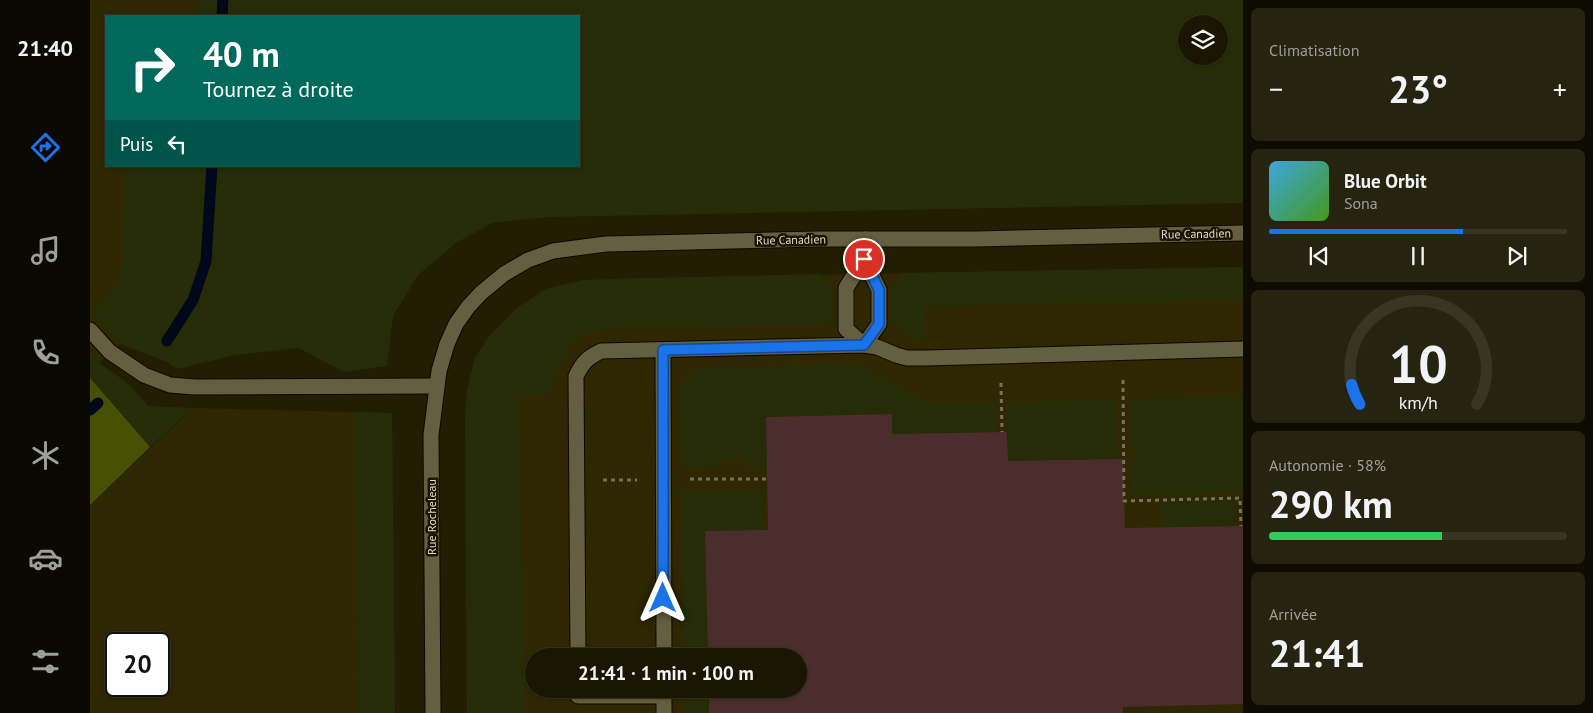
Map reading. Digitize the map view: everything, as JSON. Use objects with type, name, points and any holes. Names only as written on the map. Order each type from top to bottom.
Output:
[{"type":"street","name":"Rue Canadien","points":[[456,324],[481,293],[504,274],[528,260],[553,251],[606,244],[1243,233]]},
{"type":"street","points":[[864,345],[879,324],[879,290],[864,259],[865,239]]},
{"type":"street","points":[[864,259],[846,288],[846,329],[864,345]]},
{"type":"street","name":"Rue Rocheleau","points":[[433,713],[431,435],[439,371],[456,324]]},
{"type":"street","points":[[90,330],[117,357],[144,375],[170,384],[196,388],[436,386]]},
{"type":"street","points":[[578,648],[576,376],[588,357],[602,351],[864,345],[877,347],[907,358],[1243,350]]},
{"type":"street","points":[[663,350],[664,648]]},
{"type":"street","points":[[664,698],[664,713]]},
{"type":"path","points":[[1123,399],[1124,501],[1240,498],[1241,526]]},
{"type":"path","points":[[1001,402],[1002,432]]},
{"type":"path","points":[[689,479],[767,479]]},
{"type":"path","points":[[624,480],[639,480]]},
{"type":"shaded area","points":[[90,0],[199,0],[198,15],[105,15],[105,167],[187,167],[164,304],[90,371]]},
{"type":"shaded area","points":[[1243,267],[1243,713],[467,713],[465,419],[467,390],[475,358],[490,335],[516,309],[546,289],[584,280]]},
{"type":"shaded area","points":[[193,408],[392,413],[395,713],[90,713],[90,505]]},
{"type":"green space","points":[[198,0],[1243,0],[1243,203],[548,217],[492,223],[456,243],[418,275],[393,316],[387,366],[344,372],[299,348],[235,355],[177,369],[167,362],[120,344],[91,314],[117,283],[123,256],[126,167],[580,167],[580,15],[197,15]]},
{"type":"green space","points":[[1243,267],[1243,300],[925,306],[926,338],[913,338],[892,322],[891,288],[902,273]]},
{"type":"green space","points":[[819,274],[829,282],[833,298],[832,321],[820,324],[614,328],[585,334],[568,348],[555,369],[551,394],[518,395],[526,713],[467,713],[465,419],[467,390],[475,358],[490,335],[516,309],[546,289],[584,280]]},
{"type":"green space","points":[[90,356],[130,385],[148,406],[193,408],[150,447],[90,378]]},
{"type":"green space","points":[[858,364],[929,404],[997,402],[996,432],[892,434],[891,414],[766,417],[767,466],[739,466],[739,458],[719,460],[718,466],[681,467],[680,388],[686,378],[695,370],[703,367]]},
{"type":"green space","points":[[90,378],[150,447],[90,505]]},
{"type":"green space","points":[[1243,396],[1243,492],[1132,496],[1131,399]]},
{"type":"green space","points":[[1116,399],[1118,459],[1008,461],[1007,402]]},
{"type":"green space","points":[[356,412],[392,413],[395,713],[358,713]]},
{"type":"green space","points":[[763,489],[762,530],[705,531],[708,648],[684,648],[681,492]]},
{"type":"green space","points":[[1235,502],[1236,526],[1162,527],[1160,503]]},
{"type":"green space","points":[[684,698],[709,698],[709,713],[685,713]]},
{"type":"building","points":[[892,414],[892,434],[1007,432],[1008,461],[1123,459],[1125,528],[1243,526],[1243,704],[1123,707],[1123,713],[709,713],[709,698],[807,698],[807,648],[708,648],[705,531],[768,530],[766,417]]},
{"type":"waterway","points":[[222,15],[223,0]]},
{"type":"waterway","points":[[167,341],[193,300],[206,261],[212,167]]},
{"type":"waterway","points":[[90,410],[98,403]]},
{"type":"route","points":[[663,598],[663,350],[864,345],[879,324],[879,290],[864,259]]}]
